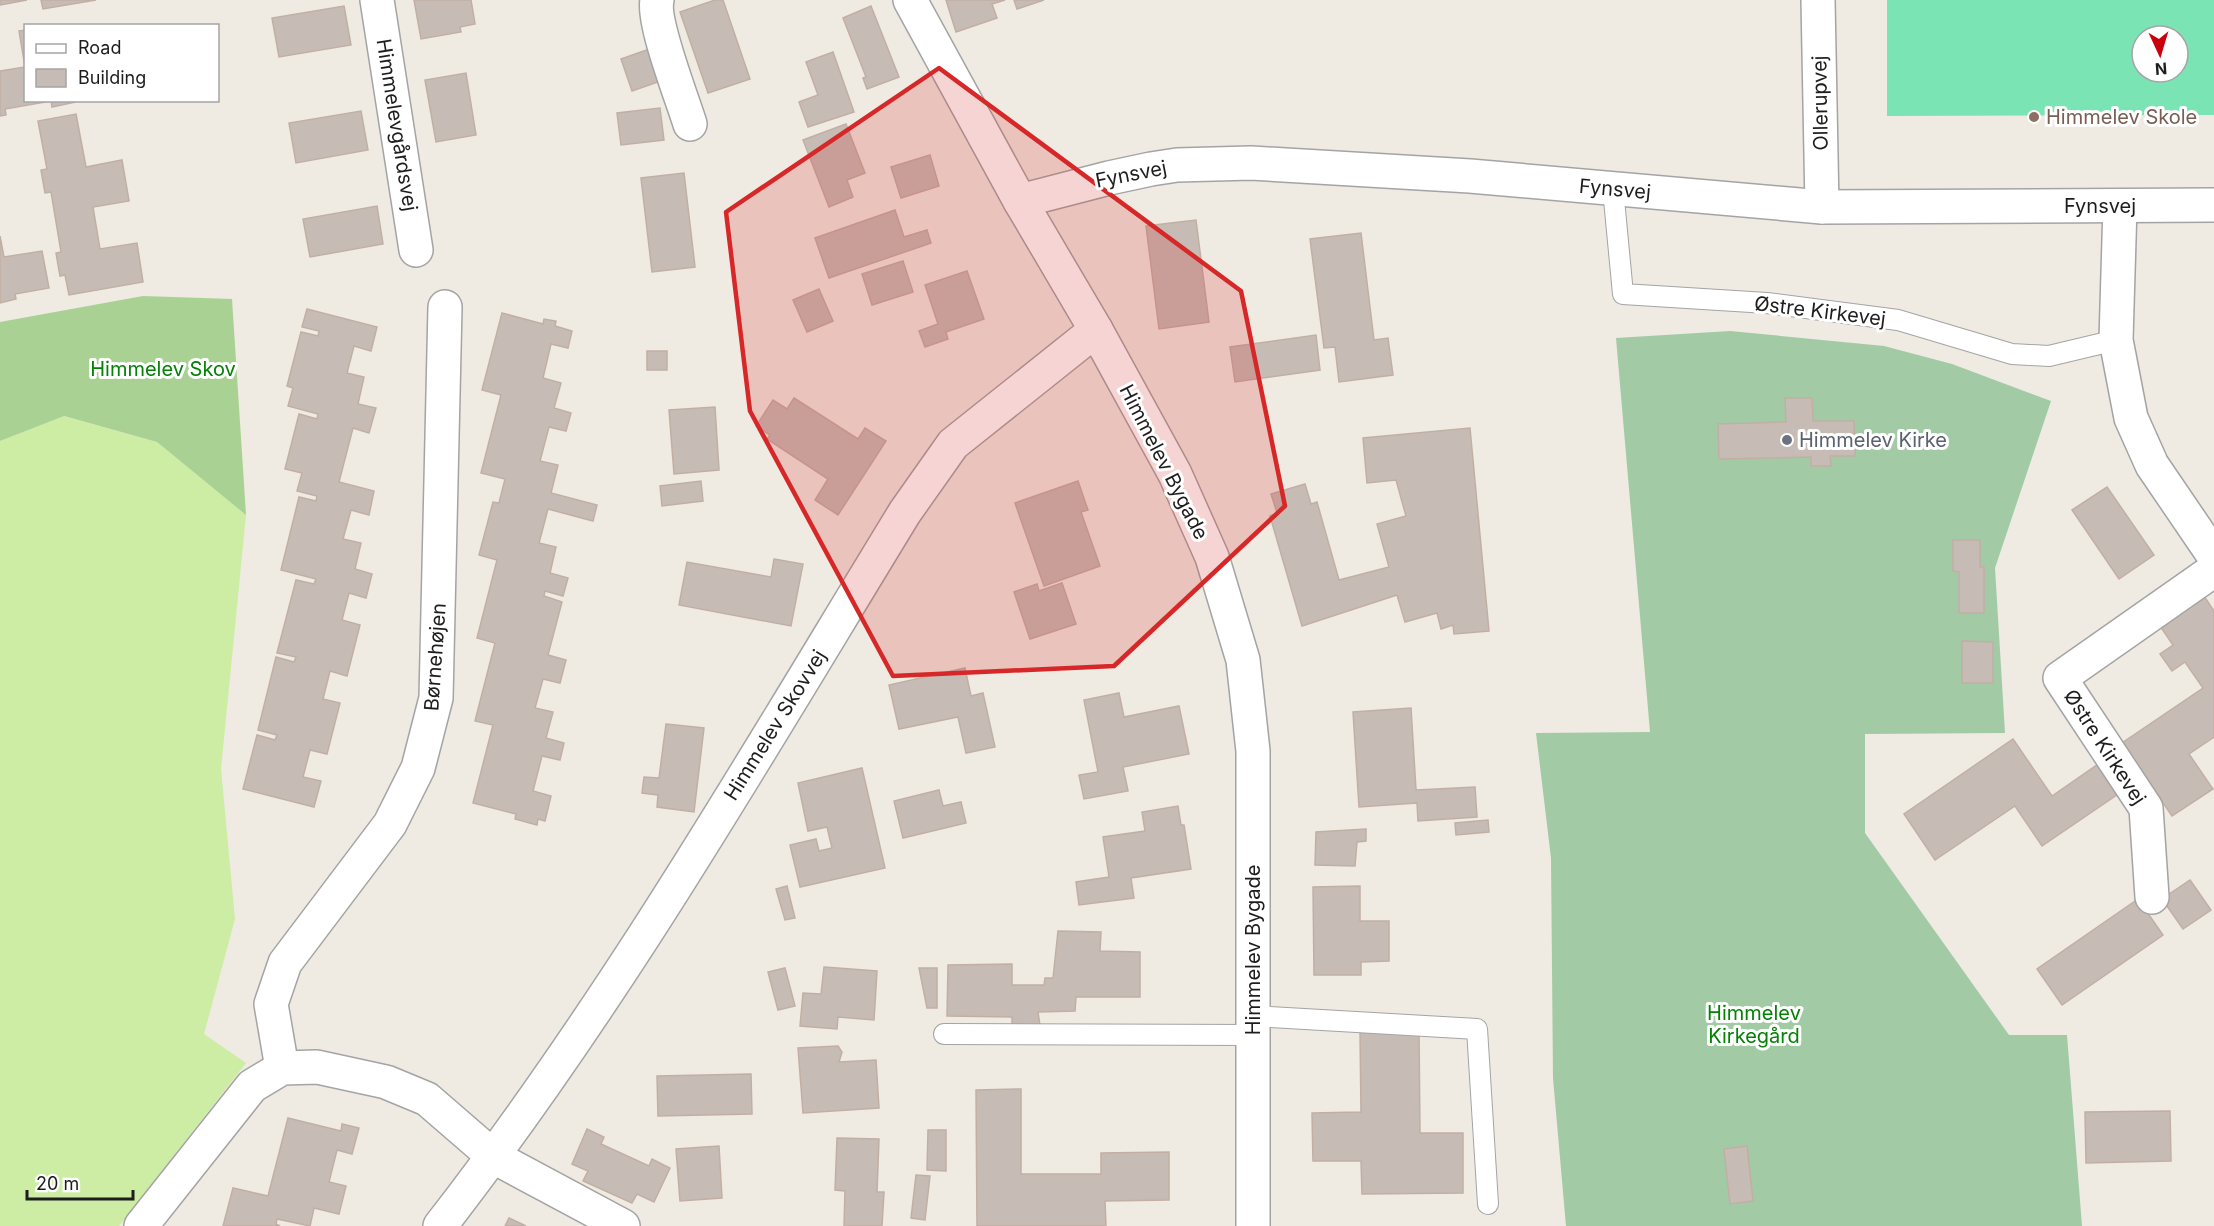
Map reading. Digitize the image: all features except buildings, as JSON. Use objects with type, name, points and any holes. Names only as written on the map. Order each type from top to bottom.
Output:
[{"type":"street","name":"Himmelevgårdsvej","points":[[377,0],[416,250]]},
{"type":"street","points":[[657,0],[659,27],[690,124]]},
{"type":"street","name":"Himmelev Bygade","points":[[910,0],[1020,201],[1096,330],[1175,474],[1212,557],[1243,660],[1253,751],[1253,1226]]},
{"type":"street","name":"Ollerupvej","points":[[1818,0],[1821,207]]},
{"type":"street","name":"Fynsvej","points":[[1020,201],[1151,169],[1177,165],[1251,163],[1470,176],[1821,207],[2214,205]]},
{"type":"street","points":[[2120,206],[2116,340],[2132,418],[2152,465],[2214,556]]},
{"type":"street","name":"Børnehøjen","points":[[282,1068],[271,1004],[285,963],[390,824],[418,768],[436,698],[445,306]]},
{"type":"street","name":"Himmelev Skovvej","points":[[440,1226],[494,1157],[633,956],[905,512],[953,444],[1096,330]]},
{"type":"street","name":"Østre Kirkevej","points":[[2152,897],[2146,808],[2060,678],[2214,570]]},
{"type":"street","points":[[141,1226],[252,1086],[282,1068],[317,1067],[386,1082],[427,1099],[494,1157],[622,1226]]},
{"type":"lane","name":"Østre Kirkevej","points":[[1613,189],[1623,294],[1767,303],[1898,320],[2012,354],[2049,356],[2116,340]]},
{"type":"lane","points":[[944,1034],[1253,1026],[1477,1029],[1488,1204]]},
{"type":"highlighted area","points":[[939,68],[1241,291],[1285,506],[1114,666],[893,676],[750,411],[726,212]]},
{"type":"green space","points":[[1887,0],[2214,0],[2214,115],[1887,116]]},
{"type":"green space","name":"Himmelev Skov","points":[[143,296],[232,299],[246,515],[157,442],[64,416],[0,441],[0,322]]},
{"type":"green space","name":"Himmelev Kirkegård","points":[[1730,331],[1884,346],[1952,364],[2051,401],[1995,568],[2005,733],[1865,734],[1865,833],[2009,1035],[2067,1035],[2082,1226],[1566,1226],[1553,1078],[1551,858],[1536,733],[1650,732],[1616,338]]},
{"type":"green space","points":[[63,416],[157,442],[246,515],[221,769],[235,919],[204,1034],[246,1063],[119,1226],[0,1226],[0,441]]},
{"type":"place","name":"Himmelev Skole","points":[[2034,117]]},
{"type":"place","name":"Himmelev Kirke","points":[[1787,440]]}]
